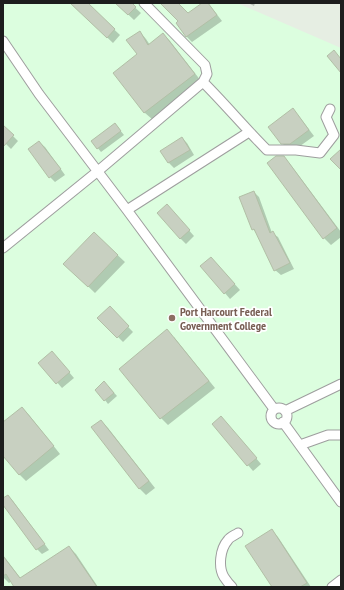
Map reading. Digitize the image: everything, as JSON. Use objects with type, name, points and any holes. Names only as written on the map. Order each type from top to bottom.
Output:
[{"type":"street","points":[[3,248],[98,171],[203,82],[206,74],[205,64],[144,3]]},
{"type":"street","points":[[3,41],[39,94],[98,171],[274,410]]},
{"type":"street","points":[[203,82],[267,150],[296,150],[320,153],[334,135],[326,117],[330,110]]},
{"type":"street","points":[[127,210],[249,132]]},
{"type":"street","points":[[285,411],[341,384]]},
{"type":"street","points":[[283,422],[278,423],[273,420],[271,414],[274,410],[280,408],[285,411]]},
{"type":"street","points":[[283,422],[286,417],[285,411]]},
{"type":"street","points":[[283,422],[340,500]]},
{"type":"street","points":[[300,445],[328,435],[341,434]]},
{"type":"street","points":[[232,587],[223,576],[221,559],[223,548],[228,539],[238,532]]},
{"type":"street","points":[[332,587],[341,580]]},
{"type":"shaded area","name":"Port Harcourt Federal Government College","points":[[3,3],[237,3],[341,48],[341,587],[3,587]]},
{"type":"building","points":[[70,3],[88,3],[115,29],[107,38]]},
{"type":"building","points":[[115,3],[132,3],[136,7],[128,15]]},
{"type":"building","points":[[160,3],[178,3],[188,13],[202,3],[208,3],[217,15],[186,37],[176,23],[178,21]]},
{"type":"building","points":[[140,31],[148,45],[163,33],[195,74],[144,113],[113,73],[137,54],[126,40]]},
{"type":"building","points":[[334,50],[341,59],[341,73],[327,56]]},
{"type":"building","points":[[293,108],[309,130],[290,144],[281,144],[268,127]]},
{"type":"building","points":[[115,123],[121,131],[97,149],[91,141]]},
{"type":"building","points":[[3,125],[14,135],[3,147]]},
{"type":"building","points":[[182,137],[190,150],[168,163],[160,151]]},
{"type":"building","points":[[39,141],[61,169],[49,178],[28,149]]},
{"type":"building","points":[[341,149],[341,170],[330,159]]},
{"type":"building","points":[[276,156],[284,156],[337,228],[323,239],[267,163]]},
{"type":"building","points":[[254,191],[270,233],[273,231],[290,263],[274,271],[254,229],[252,230],[239,197]]},
{"type":"building","points":[[167,204],[190,230],[180,239],[157,213]]},
{"type":"building","points":[[94,232],[118,255],[88,287],[63,264]]},
{"type":"building","points":[[211,257],[235,284],[224,294],[200,266]]},
{"type":"building","points":[[110,306],[129,326],[117,338],[97,318]]},
{"type":"building","points":[[167,329],[209,381],[160,419],[119,369]]},
{"type":"building","points":[[52,351],[70,372],[56,384],[38,363]]},
{"type":"building","points":[[104,381],[114,393],[104,401],[95,390]]},
{"type":"building","points":[[22,407],[54,446],[19,475],[3,456],[3,422]]},
{"type":"building","points":[[221,416],[257,458],[247,466],[212,424]]},
{"type":"building","points":[[101,420],[149,481],[139,489],[91,427]]},
{"type":"building","points":[[8,495],[45,544],[36,550],[3,505],[3,498]]},
{"type":"building","points":[[272,529],[307,583],[300,587],[272,587],[245,546]]},
{"type":"building","points":[[69,546],[97,587],[14,587],[6,574],[3,576],[3,556],[20,578]]},
{"type":"place","name":"Port Harcourt Federal Government College","points":[[172,318]]}]
